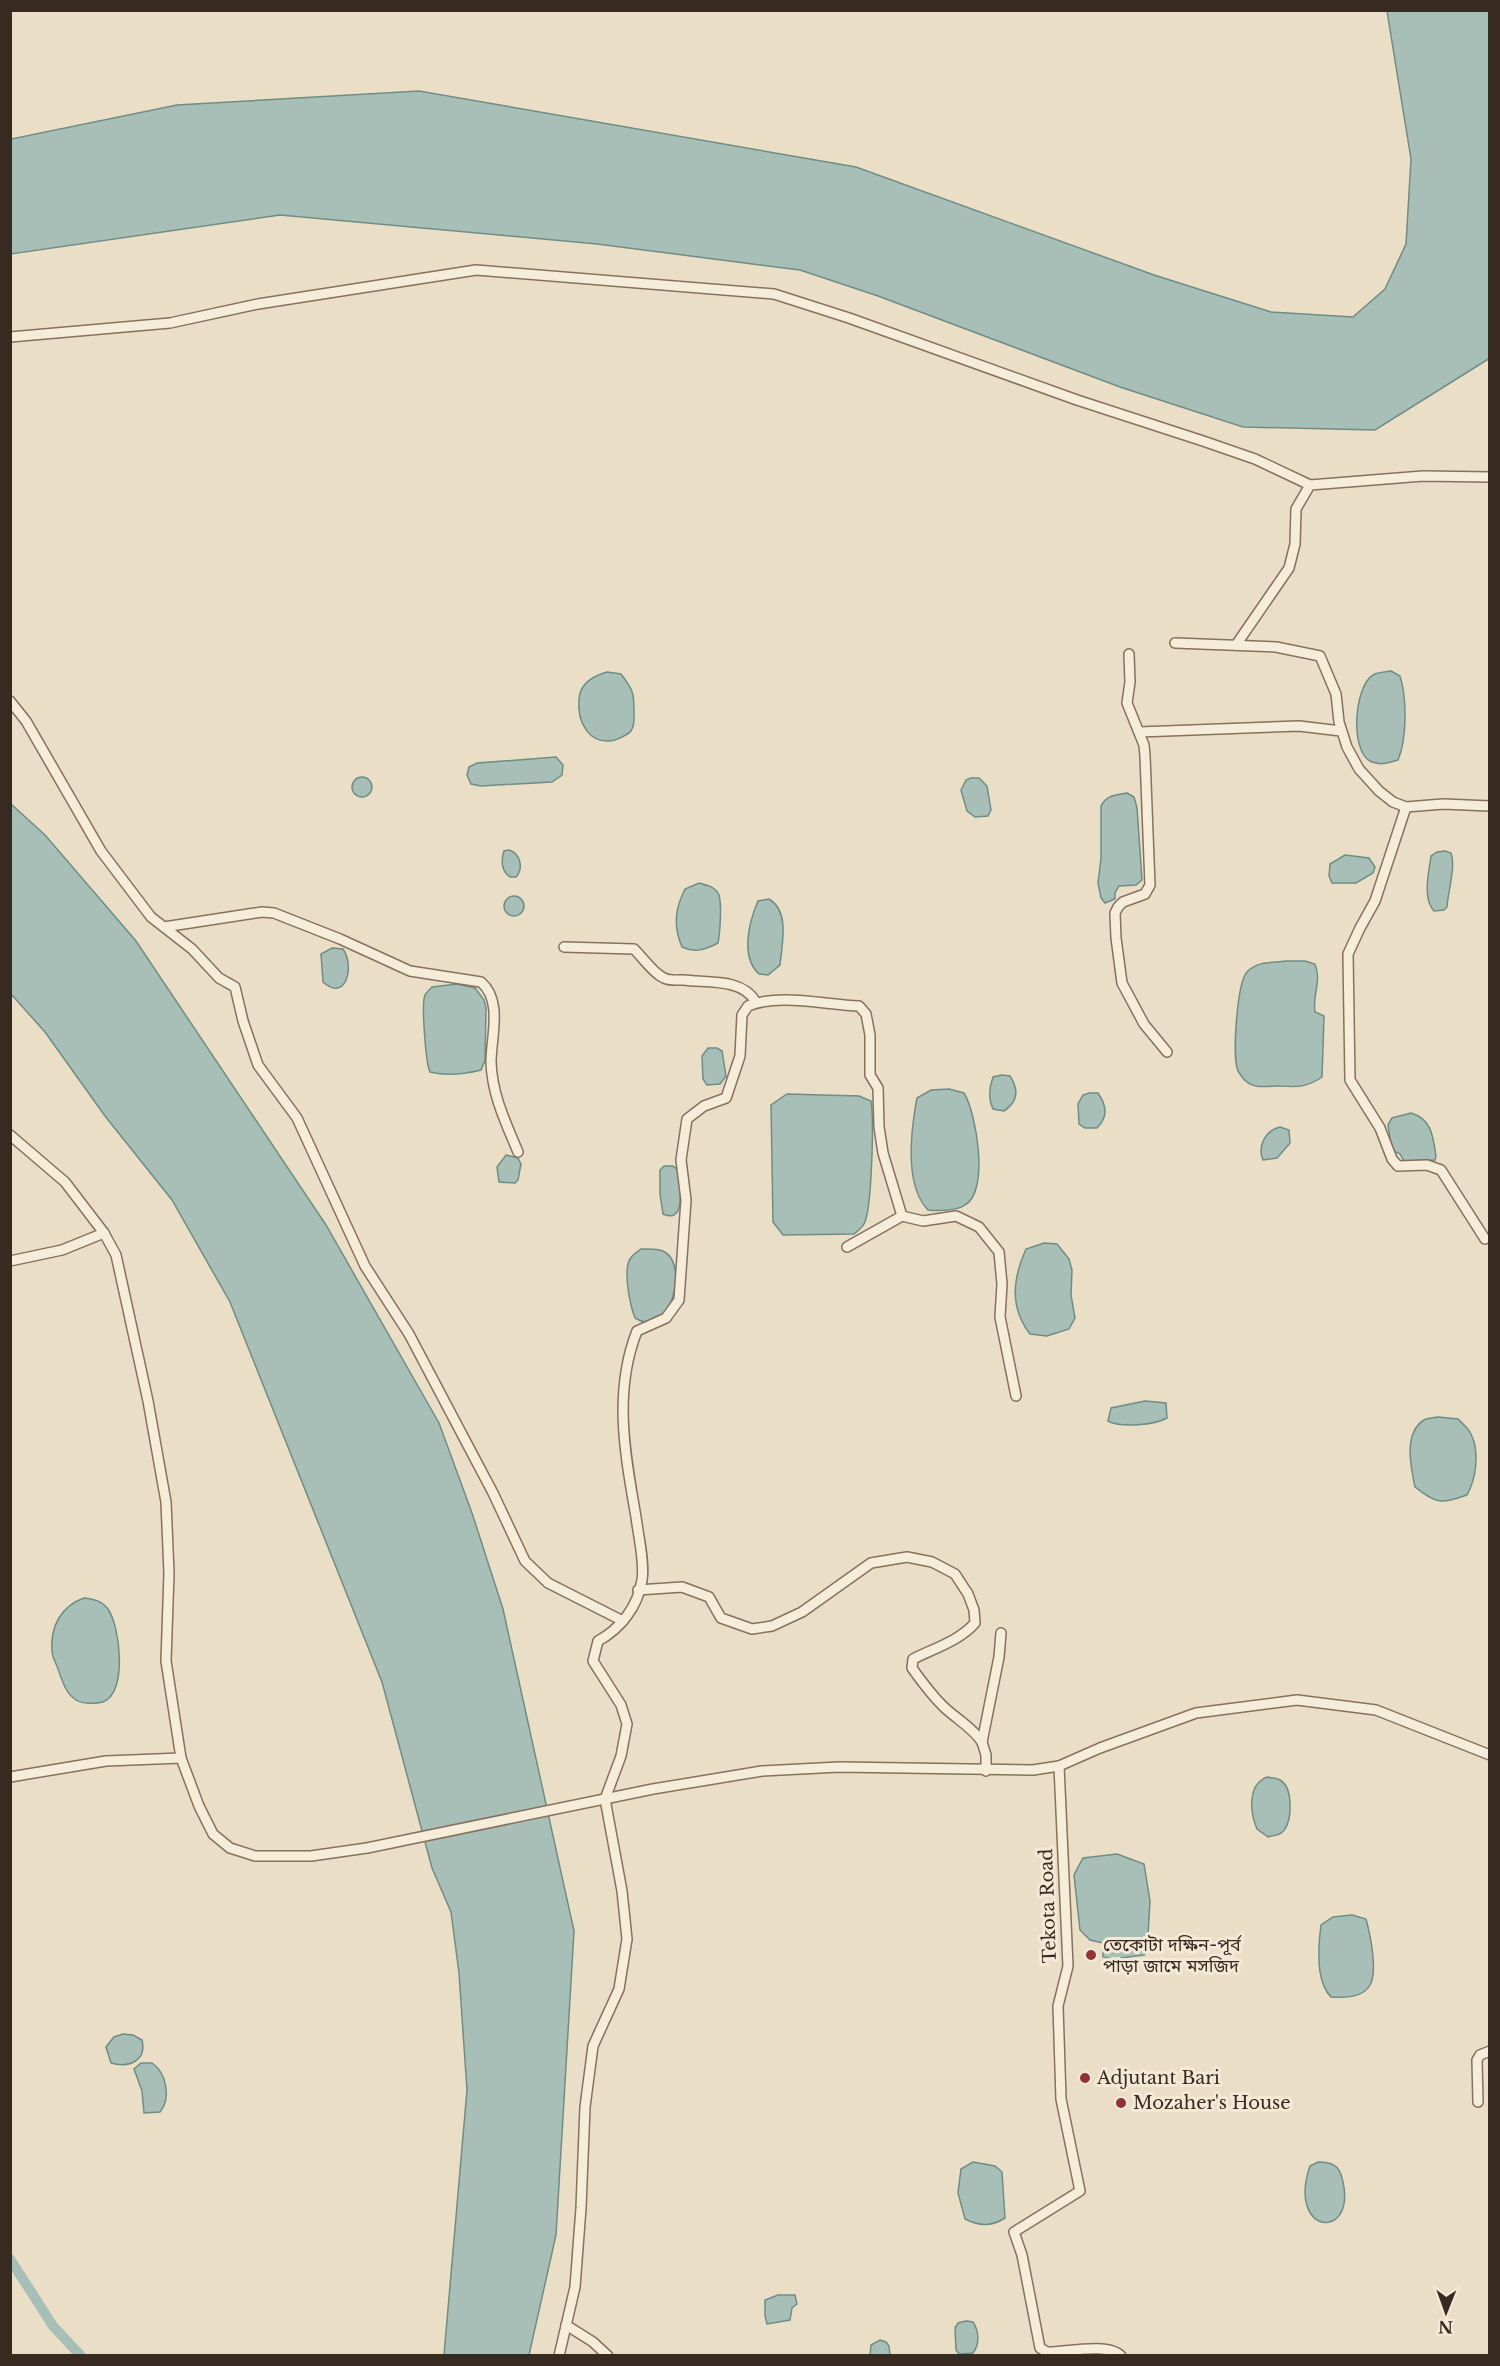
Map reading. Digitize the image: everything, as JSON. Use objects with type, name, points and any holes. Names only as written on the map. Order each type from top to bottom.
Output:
[{"type":"street","points":[[10,337],[170,323],[270,302],[476,270],[774,294],[1255,459],[1310,485],[1423,476],[1490,477]]},
{"type":"street","points":[[1236,645],[1289,568],[1295,544],[1296,509],[1310,485]]},
{"type":"street","points":[[1174,643],[1276,647],[1320,656],[1336,694],[1341,731],[1347,747],[1368,780],[1393,802],[1406,807],[1443,804],[1490,806]]},
{"type":"street","points":[[1129,654],[1130,682],[1127,703],[1144,745],[1150,885],[1145,894],[1123,902],[1118,907],[1115,913],[1116,938],[1122,983],[1144,1024],[1167,1052]]},
{"type":"street","points":[[10,701],[26,721],[101,851],[151,917],[192,949],[219,978],[235,987],[243,1021],[258,1065],[297,1118],[365,1266],[423,1361],[493,1493],[525,1562],[548,1583],[623,1622]]},
{"type":"street","points":[[1139,732],[1299,726],[1341,731]]},
{"type":"street","points":[[1406,807],[1375,902],[1348,954],[1350,1080],[1380,1128],[1392,1159],[1398,1166],[1427,1165],[1441,1170],[1485,1239]]},
{"type":"street","points":[[164,927],[262,912],[274,914],[340,939],[410,971],[481,982],[489,990],[494,1007],[491,1061],[495,1093],[518,1152]]},
{"type":"street","points":[[564,947],[634,949],[648,962],[653,971],[666,979],[731,984],[750,992],[756,1002]]},
{"type":"street","points":[[559,2355],[574,2287],[581,2208],[585,2107],[593,2046],[619,1989],[627,1939],[622,1891],[605,1799],[621,1756],[627,1724],[621,1705],[611,1686],[593,1661],[598,1641],[615,1632],[623,1622],[631,1610],[642,1581],[638,1529],[623,1435],[622,1395],[629,1351],[637,1331],[666,1318],[679,1300],[686,1200],[681,1160],[687,1119],[704,1106],[726,1098],[740,1056],[742,1015],[748,1006],[756,1002],[859,1005],[866,1014],[870,1035],[870,1075],[878,1088],[879,1127],[883,1153],[902,1216]]},
{"type":"street","points":[[10,1135],[65,1182],[104,1233],[116,1255],[148,1401],[166,1502],[169,1573],[166,1661],[181,1758],[199,1806],[213,1834],[230,1848],[255,1856],[311,1856],[367,1848],[605,1799],[762,1771],[839,1767],[1033,1770],[1059,1766],[1100,1748],[1196,1713],[1297,1700],[1376,1710],[1490,1755]]},
{"type":"street","points":[[847,1247],[902,1216],[923,1221],[956,1216],[979,1227],[999,1252],[1002,1284],[1000,1317],[1016,1396]]},
{"type":"street","points":[[10,1261],[62,1250],[104,1233]]},
{"type":"street","points":[[638,1590],[682,1587],[709,1597],[721,1618],[752,1629],[772,1626],[802,1612],[871,1563],[907,1557],[932,1562],[954,1574],[968,1594],[974,1610],[975,1623],[967,1633],[955,1640],[913,1659],[912,1668],[938,1701],[974,1730],[982,1742],[986,1755],[986,1771]]},
{"type":"street","points":[[982,1742],[999,1657],[1001,1633]]},
{"type":"street","points":[[10,1777],[106,1761],[181,1758]]},
{"type":"street","name":"Tekota Road","points":[[1053,2354],[1040,2348],[1022,2255],[1014,2232],[1080,2191],[1061,2099],[1058,2006],[1068,1966],[1059,1766]]},
{"type":"street","points":[[1478,2102],[1477,2060],[1480,2055],[1490,2051]]},
{"type":"street","points":[[566,2325],[593,2342],[608,2355]]},
{"type":"street","points":[[1053,2354],[1107,2348],[1121,2355]]},
{"type":"water","points":[[1387,11],[1489,11],[1490,358],[1375,430],[1243,427],[1120,387],[878,296],[800,270],[597,244],[280,215],[11,254],[11,139],[177,105],[419,91],[856,167],[1154,275],[1271,312],[1353,317],[1385,289],[1406,244],[1411,159]]},
{"type":"water","points":[[1391,671],[1400,676],[1404,695],[1403,741],[1398,760],[1377,763],[1370,761],[1364,755],[1359,745],[1358,705],[1367,682],[1373,675]]},
{"type":"water","points":[[607,672],[621,674],[632,691],[634,724],[628,734],[606,741],[592,736],[586,730],[580,716],[579,699],[588,681]]},
{"type":"water","points":[[556,757],[563,765],[562,775],[552,782],[481,786],[471,784],[467,775],[469,767],[477,763]]},
{"type":"water","points":[[362,777],[369,780],[372,787],[369,794],[362,797],[355,794],[352,787],[355,780]]},
{"type":"water","points":[[979,778],[987,786],[991,810],[988,816],[975,817],[967,811],[961,790],[966,780]]},
{"type":"water","points":[[1127,793],[1134,797],[1137,808],[1142,880],[1136,885],[1119,886],[1115,899],[1105,903],[1101,898],[1098,883],[1101,858],[1101,806],[1103,802],[1115,795]]},
{"type":"water","points":[[11,804],[45,835],[136,941],[326,1225],[439,1423],[472,1513],[503,1609],[574,1931],[556,2235],[529,2355],[444,2355],[467,2090],[459,1973],[451,1912],[432,1868],[382,1682],[230,1302],[172,1200],[105,1116],[45,1032],[11,994]]},
{"type":"water","points":[[509,850],[516,854],[520,861],[520,869],[516,877],[510,877],[503,869],[504,851]]},
{"type":"water","points":[[1445,851],[1451,853],[1453,865],[1447,907],[1444,910],[1434,911],[1430,906],[1427,892],[1431,856]]},
{"type":"water","points":[[1345,855],[1369,858],[1375,867],[1373,873],[1356,883],[1332,883],[1329,876],[1330,864]]},
{"type":"water","points":[[699,883],[713,888],[719,895],[721,912],[718,943],[704,949],[691,950],[682,947],[677,932],[676,918],[685,889]]},
{"type":"water","points":[[514,896],[521,899],[524,906],[521,913],[514,916],[507,913],[504,906],[507,899]]},
{"type":"water","points":[[769,899],[780,911],[783,938],[780,965],[768,975],[759,974],[753,967],[748,939],[758,901]]},
{"type":"water","points":[[332,948],[343,949],[347,956],[346,980],[338,988],[323,982],[321,954]]},
{"type":"water","points":[[1286,961],[1305,961],[1315,964],[1317,970],[1315,1012],[1324,1016],[1322,1077],[1301,1086],[1254,1086],[1242,1077],[1236,1063],[1236,1020],[1243,979],[1247,972],[1255,966]]},
{"type":"water","points":[[457,984],[475,988],[484,1000],[486,1008],[485,1060],[481,1070],[449,1074],[430,1072],[424,1034],[425,995],[432,987]]},
{"type":"water","points":[[708,1048],[717,1048],[722,1051],[726,1076],[720,1084],[707,1085],[703,1079],[702,1056]]},
{"type":"water","points":[[1010,1076],[1016,1091],[1012,1104],[1004,1111],[993,1109],[990,1097],[993,1077]]},
{"type":"water","points":[[949,1089],[964,1093],[969,1103],[978,1151],[977,1184],[973,1197],[965,1205],[947,1210],[928,1210],[920,1199],[912,1172],[913,1125],[917,1098],[931,1090]]},
{"type":"water","points":[[1098,1093],[1105,1107],[1105,1116],[1097,1128],[1085,1128],[1079,1124],[1078,1104],[1083,1095]]},
{"type":"water","points":[[787,1094],[859,1096],[871,1101],[872,1144],[869,1201],[864,1224],[854,1234],[783,1235],[773,1222],[771,1105]]},
{"type":"water","points":[[1411,1113],[1427,1124],[1435,1149],[1435,1160],[1404,1161],[1400,1154],[1392,1150],[1388,1125],[1392,1118]]},
{"type":"water","points":[[1280,1127],[1289,1130],[1290,1143],[1277,1158],[1263,1160],[1261,1149],[1264,1139],[1271,1131]]},
{"type":"water","points":[[506,1155],[518,1158],[521,1164],[518,1180],[515,1183],[499,1182],[497,1167]]},
{"type":"water","points":[[664,1166],[673,1166],[678,1170],[679,1208],[671,1216],[663,1214],[660,1194],[660,1170]]},
{"type":"water","points":[[1044,1243],[1057,1244],[1069,1259],[1072,1270],[1071,1295],[1075,1318],[1069,1329],[1047,1336],[1030,1334],[1019,1313],[1015,1292],[1018,1271],[1026,1249]]},
{"type":"water","points":[[641,1249],[657,1249],[665,1252],[672,1260],[675,1272],[672,1299],[666,1311],[658,1319],[647,1322],[635,1318],[627,1280],[630,1259]]},
{"type":"water","points":[[1145,1401],[1166,1403],[1167,1418],[1138,1425],[1108,1421],[1111,1408]]},
{"type":"water","points":[[1438,1417],[1458,1419],[1465,1426],[1474,1441],[1476,1457],[1475,1473],[1467,1495],[1444,1501],[1429,1497],[1415,1487],[1410,1451],[1413,1433],[1417,1426],[1425,1419]]},
{"type":"water","points":[[84,1598],[103,1604],[108,1609],[116,1629],[119,1673],[111,1696],[100,1703],[82,1702],[69,1694],[52,1653],[53,1634],[59,1618],[69,1606]]},
{"type":"water","points":[[1267,1777],[1279,1779],[1284,1784],[1290,1803],[1289,1818],[1284,1831],[1268,1837],[1257,1829],[1252,1807],[1253,1792],[1256,1786]]},
{"type":"water","points":[[1117,1854],[1144,1864],[1150,1901],[1147,1951],[1144,1955],[1113,1959],[1103,1957],[1103,1943],[1090,1940],[1080,1930],[1074,1875],[1083,1858]]},
{"type":"water","points":[[1352,1915],[1366,1919],[1372,1952],[1372,1978],[1367,1989],[1358,1995],[1331,1997],[1322,1982],[1320,1973],[1321,1925],[1333,1917]]},
{"type":"water","points":[[123,2034],[133,2035],[142,2040],[142,2053],[139,2058],[130,2063],[111,2063],[106,2047],[114,2037]]},
{"type":"water","points":[[141,2063],[152,2063],[164,2079],[166,2100],[160,2112],[144,2113],[142,2091],[134,2069]]},
{"type":"water","points":[[973,2162],[995,2166],[1002,2172],[1005,2218],[1000,2221],[985,2225],[965,2219],[958,2193],[961,2169]]},
{"type":"water","points":[[1318,2162],[1334,2165],[1342,2178],[1345,2199],[1341,2213],[1333,2221],[1323,2222],[1314,2217],[1307,2206],[1305,2189],[1310,2166]]},
{"type":"water","points":[[778,2295],[795,2295],[797,2304],[792,2308],[790,2320],[767,2324],[765,2300]]},
{"type":"water","points":[[973,2322],[978,2342],[973,2353],[959,2354],[956,2350],[955,2328],[958,2323]]},
{"type":"water","points":[[880,2340],[889,2346],[890,2355],[870,2355],[871,2345]]},
{"type":"waterway","points":[[10,2259],[53,2326],[81,2356]]},
{"type":"place","name":"তেকোটা দক্ষিন-পূর্ব পাড়া জামে মসজিদ","points":[[1091,1955]]},
{"type":"place","name":"Adjutant Bari","points":[[1085,2078]]},
{"type":"place","name":"Mozaher's House","points":[[1121,2103]]}]
